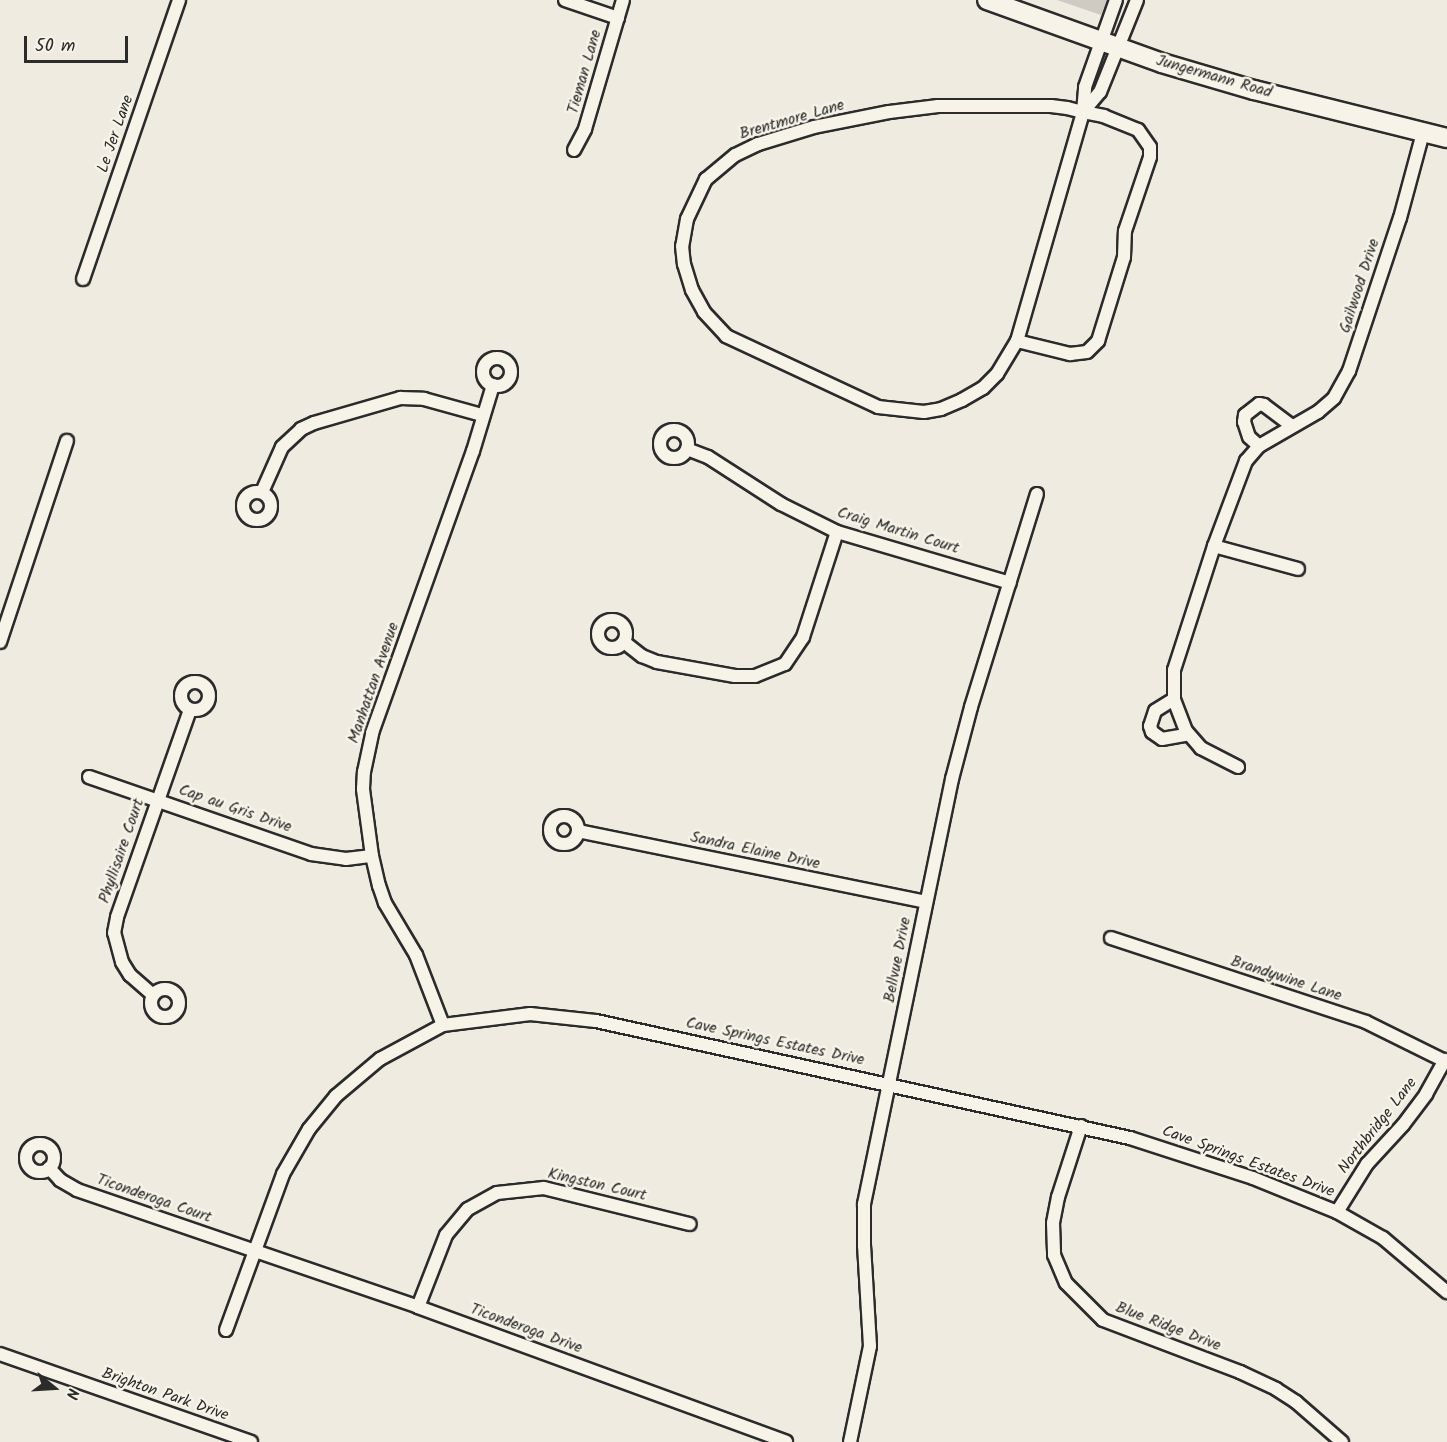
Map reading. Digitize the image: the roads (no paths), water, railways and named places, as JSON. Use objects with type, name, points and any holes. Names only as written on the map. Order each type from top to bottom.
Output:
[{"type":"main road","name":"Jungermann Road","points":[[987,0],[1100,42],[1254,90],[1447,138]]},
{"type":"street","name":"Le Jer Lane","points":[[83,279],[179,0]]},
{"type":"street","points":[[565,0],[618,18]]},
{"type":"street","name":"Tieman Lane","points":[[574,150],[585,129],[623,0]]},
{"type":"street","name":"Brentmore Lane","points":[[1017,341],[1070,354],[1080,354],[1092,349],[1098,341],[1122,266],[1125,231],[1150,158],[1150,147],[1146,137],[1129,125],[1083,112],[1033,105],[938,106],[889,112],[814,128],[758,144],[735,155],[706,179],[687,219],[682,246],[684,264],[692,290],[704,312],[717,327],[744,347],[867,404],[908,412],[941,409],[983,388],[1006,361],[1017,341],[1083,112],[1085,87],[1116,0]]},
{"type":"street","name":"Brentmore Lane","points":[[1083,112],[1100,92],[1137,0]]},
{"type":"street","name":"Gailwood Drive","points":[[1238,767],[1201,748],[1189,734],[1174,699],[1174,670],[1214,546],[1246,461],[1259,446],[1318,412],[1334,398],[1349,371],[1400,218],[1423,133]]},
{"type":"street","name":"Manhattan Avenue","points":[[443,1025],[416,955],[385,903],[372,856],[363,789],[366,756],[473,451],[482,415],[493,385]]},
{"type":"street","points":[[262,492],[282,447],[301,429],[314,423],[400,398],[424,399],[482,415]]},
{"type":"street","points":[[1259,446],[1249,437],[1244,422],[1245,414],[1259,404],[1264,405],[1292,426]]},
{"type":"street","points":[[0,642],[67,441]]},
{"type":"street","name":"Craig Martin Court","points":[[687,449],[708,458],[781,504],[837,532],[1010,583]]},
{"type":"street","name":"Bellvue Drive","points":[[850,1442],[870,1346],[864,1204],[952,779],[971,706],[1038,494]]},
{"type":"street","points":[[624,642],[642,656],[657,662],[735,676],[755,676],[785,664],[803,637],[837,532]]},
{"type":"street","points":[[1214,546],[1298,569]]},
{"type":"street","points":[[1174,699],[1155,711],[1150,726],[1152,732],[1162,739],[1189,734]]},
{"type":"street","name":"Phyllisaire Court","points":[[153,995],[126,968],[114,933],[117,917],[157,799],[190,710]]},
{"type":"street","name":"Cap au Gris Drive","points":[[89,777],[311,854],[346,859],[372,856]]},
{"type":"street","name":"Sandra Elaine Drive","points":[[578,831],[926,902]]},
{"type":"street","name":"Brandywine Lane","points":[[1111,938],[1366,1022],[1446,1061]]},
{"type":"street","name":"Cave Springs Estates Drive","points":[[226,1330],[283,1174],[309,1129],[323,1111],[350,1082],[380,1059],[443,1025],[509,1015],[572,1018],[890,1084],[1081,1126],[1199,1159],[1296,1194],[1337,1212],[1383,1238],[1447,1292]]},
{"type":"street","name":"Northbridge Lane","points":[[1337,1212],[1367,1164],[1403,1125],[1426,1094],[1446,1061]]},
{"type":"street","name":"Blue Ridge Drive","points":[[1081,1126],[1058,1197],[1053,1223],[1054,1255],[1066,1283],[1103,1320],[1240,1372],[1276,1389],[1296,1402],[1342,1442]]},
{"type":"street","name":"Ticonderoga Court","points":[[49,1168],[60,1180],[77,1190],[253,1252]]},
{"type":"street","name":"Kingston Court","points":[[418,1307],[446,1235],[468,1209],[497,1193],[544,1188],[690,1224]]},
{"type":"street","name":"Ticonderoga Drive","points":[[253,1252],[418,1307],[786,1442]]},
{"type":"street","name":"Brighton Park Drive","points":[[0,1354],[251,1442]]}]
